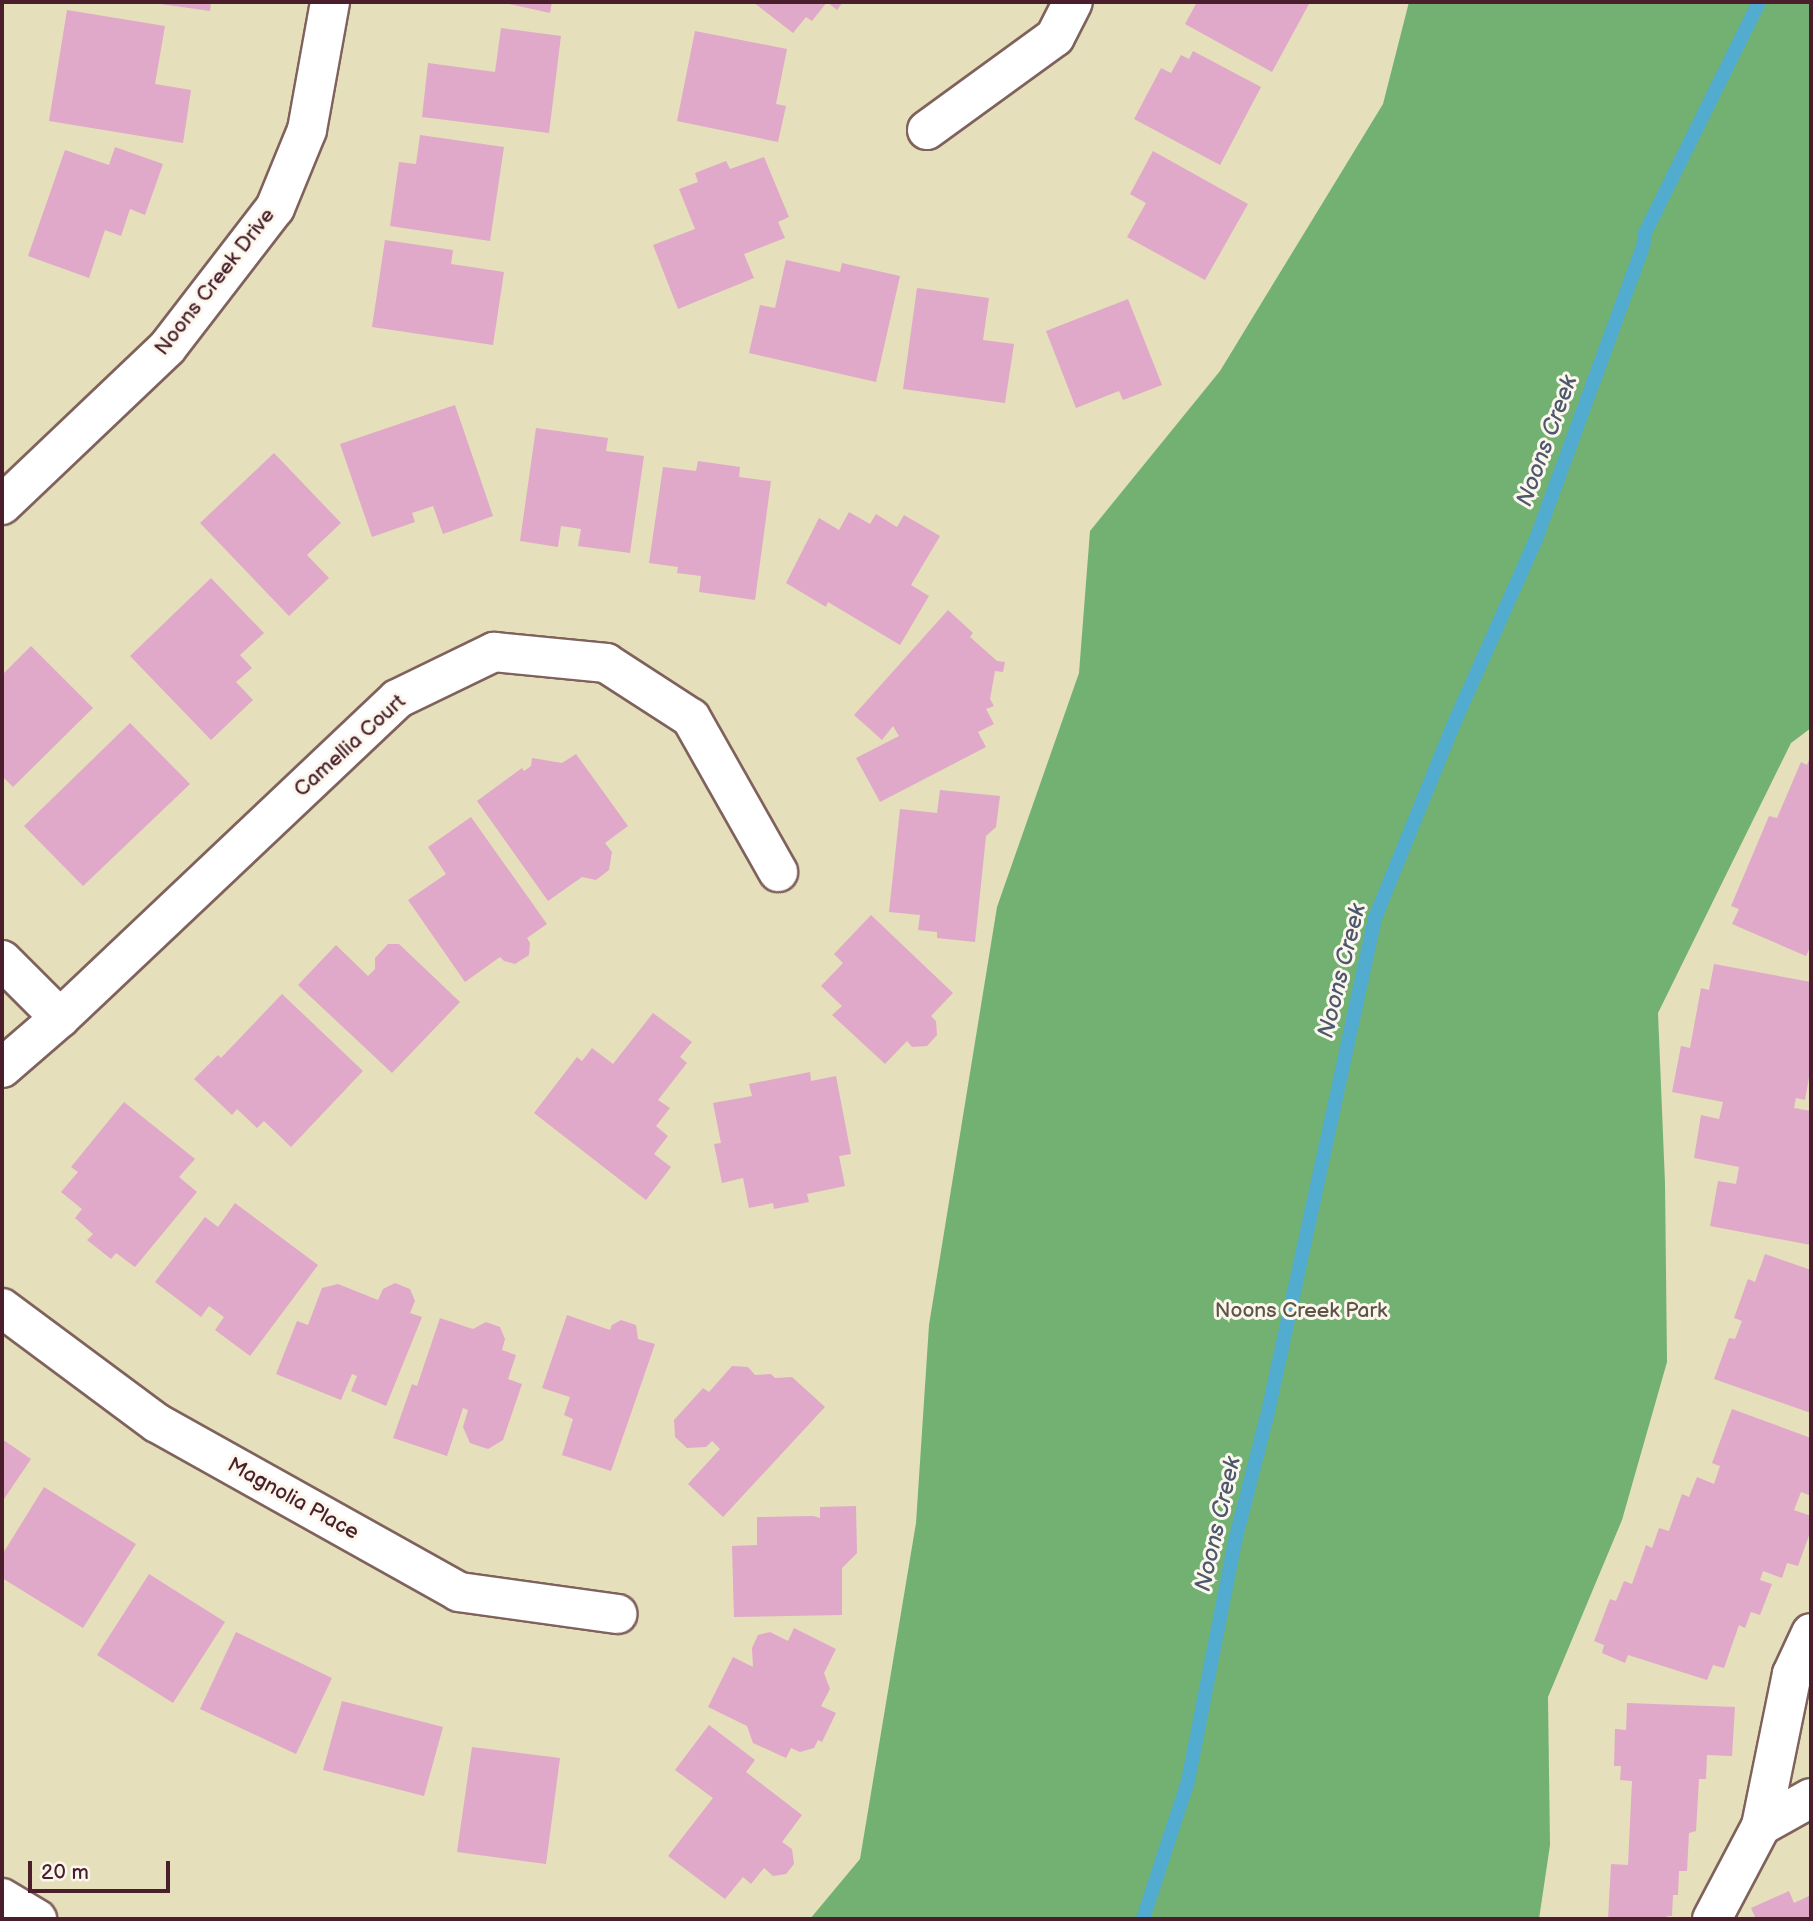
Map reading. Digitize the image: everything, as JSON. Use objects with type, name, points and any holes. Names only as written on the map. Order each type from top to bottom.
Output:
[{"type":"street","name":"Noons Creek Drive","points":[[2,505],[167,348],[275,208],[307,130],[330,2]]},
{"type":"street","points":[[927,130],[1055,37],[1073,2]]},
{"type":"street","name":"Camellia Court","points":[[60,1018],[397,699],[494,652],[606,663],[691,718],[778,872]]},
{"type":"street","points":[[2,960],[60,1018],[2,1068]]},
{"type":"street","name":"Magnolia Place","points":[[2,1308],[157,1423],[460,1592],[617,1614]]},
{"type":"street","points":[[1712,1919],[1761,1826],[1792,1674],[1811,1633]]},
{"type":"street","points":[[1761,1826],[1811,1798]]},
{"type":"street","points":[[2,1898],[37,1919]]},
{"type":"green space","name":"Noons Creek Park","points":[[1409,2],[1811,2],[1811,728],[1791,743],[1658,1013],[1665,1183],[1667,1362],[1622,1520],[1548,1697],[1550,1845],[1539,1919],[810,1919],[860,1859],[916,1523],[929,1325],[997,907],[1079,673],[1090,531],[1220,371],[1383,104]]},
{"type":"building","points":[[146,2],[211,2],[210,11]]},
{"type":"building","points":[[500,2],[552,2],[550,13]]},
{"type":"building","points":[[753,2],[827,2],[812,21],[806,17],[793,33]]},
{"type":"building","points":[[827,2],[843,2],[837,10]]},
{"type":"building","points":[[1197,2],[1310,2],[1272,72],[1185,24]]},
{"type":"building","points":[[67,10],[165,26],[155,84],[191,90],[183,143],[49,121]]},
{"type":"building","points":[[501,28],[561,36],[549,133],[422,117],[428,63],[495,72]]},
{"type":"building","points":[[695,31],[787,49],[776,104],[786,106],[778,142],[677,121]]},
{"type":"building","points":[[1193,51],[1261,87],[1220,165],[1134,119],[1161,68],[1171,73],[1181,55],[1189,59]]},
{"type":"building","points":[[420,135],[504,147],[490,241],[390,226],[399,162],[416,164]]},
{"type":"building","points":[[115,147],[163,164],[145,215],[130,209],[121,236],[105,230],[89,278],[28,256],[65,150],[109,165]]},
{"type":"building","points":[[1153,151],[1248,204],[1205,280],[1127,237],[1146,203],[1130,194]]},
{"type":"building","points":[[764,157],[789,217],[778,222],[785,238],[744,254],[754,278],[678,309],[653,245],[695,229],[679,189],[698,182],[695,173],[726,161],[730,169]]},
{"type":"building","points":[[385,240],[453,250],[451,264],[504,272],[493,345],[372,327]]},
{"type":"building","points":[[786,260],[840,272],[842,263],[900,276],[876,382],[749,353],[760,305],[775,308]]},
{"type":"building","points":[[917,288],[989,298],[983,340],[1014,344],[1005,403],[903,389]]},
{"type":"building","points":[[1128,299],[1162,385],[1123,400],[1119,391],[1076,408],[1046,331]]},
{"type":"building","points":[[455,405],[493,516],[443,534],[433,506],[412,513],[415,522],[372,537],[340,444]]},
{"type":"building","points":[[536,428],[608,438],[606,451],[644,456],[630,553],[578,546],[581,529],[561,526],[558,547],[520,541]]},
{"type":"building","points":[[274,453],[341,523],[307,555],[329,578],[289,616],[200,523]]},
{"type":"building","points":[[698,461],[740,467],[739,477],[771,481],[755,600],[699,592],[701,576],[677,573],[678,567],[649,563],[663,467],[696,471]]},
{"type":"building","points":[[849,512],[870,524],[876,514],[897,527],[904,515],[940,536],[911,585],[929,596],[900,645],[828,602],[826,607],[786,583],[819,518],[839,530]]},
{"type":"building","points":[[211,578],[264,633],[240,655],[252,668],[236,682],[253,700],[211,740],[130,656]]},
{"type":"building","points":[[948,610],[973,633],[970,637],[997,661],[1005,662],[1003,672],[995,671],[990,699],[994,706],[986,709],[994,724],[978,732],[986,747],[880,802],[856,758],[899,736],[893,726],[882,740],[854,715]]},
{"type":"building","points":[[31,646],[93,708],[13,787],[2,776],[2,675]]},
{"type":"building","points":[[130,723],[190,784],[83,886],[24,826]]},
{"type":"building","points":[[576,754],[628,826],[605,843],[612,852],[609,870],[596,880],[582,877],[548,901],[477,801],[522,768],[524,771],[531,766],[532,758],[562,763]]},
{"type":"building","points":[[1811,755],[1811,945],[1806,956],[1732,924],[1739,909],[1731,906],[1769,816],[1777,818],[1801,762],[1807,765]]},
{"type":"building","points":[[940,790],[1000,796],[996,827],[986,836],[975,942],[937,938],[937,932],[918,930],[920,915],[889,912],[900,809],[937,813]]},
{"type":"building","points":[[471,817],[547,924],[527,938],[530,943],[529,955],[515,964],[500,957],[465,982],[408,900],[446,874],[428,847]]},
{"type":"building","points":[[871,915],[953,993],[931,1016],[936,1021],[937,1035],[927,1046],[912,1047],[907,1041],[885,1064],[832,1015],[842,1006],[821,986],[843,963],[834,954]]},
{"type":"building","points":[[388,944],[399,944],[460,1002],[392,1073],[298,985],[336,945],[368,976],[375,969],[375,958]]},
{"type":"building","points":[[1714,964],[1811,982],[1811,1066],[1805,1100],[1796,1098],[1794,1108],[1811,1111],[1811,1245],[1710,1226],[1718,1181],[1736,1184],[1739,1167],[1694,1158],[1701,1115],[1719,1119],[1723,1102],[1672,1092],[1681,1046],[1690,1048],[1701,988],[1709,990]]},
{"type":"building","points":[[282,994],[363,1071],[291,1147],[264,1121],[257,1128],[237,1109],[232,1115],[194,1079],[218,1055],[221,1058]]},
{"type":"building","points":[[653,1013],[692,1042],[680,1057],[687,1063],[658,1100],[670,1108],[656,1126],[668,1136],[654,1154],[671,1167],[646,1200],[534,1113],[577,1057],[582,1061],[592,1048],[613,1064]]},
{"type":"building","points":[[810,1072],[811,1081],[836,1076],[851,1154],[839,1156],[845,1186],[807,1194],[809,1202],[774,1209],[773,1203],[749,1208],[743,1178],[722,1183],[714,1144],[721,1143],[713,1103],[752,1096],[749,1084]]},
{"type":"building","points":[[124,1102],[195,1159],[179,1177],[197,1192],[135,1267],[116,1253],[111,1259],[87,1240],[93,1234],[75,1218],[82,1209],[61,1192],[78,1172],[71,1167]]},
{"type":"building","points":[[235,1203],[318,1265],[250,1356],[215,1330],[224,1317],[209,1306],[201,1317],[155,1282],[205,1217],[218,1227]]},
{"type":"building","points":[[1765,1254],[1811,1270],[1811,1413],[1714,1379],[1729,1338],[1735,1339],[1742,1321],[1734,1318],[1748,1279],[1755,1282]]},
{"type":"building","points":[[395,1283],[410,1289],[415,1301],[410,1313],[422,1317],[386,1406],[351,1391],[357,1376],[352,1374],[341,1400],[276,1374],[297,1321],[308,1325],[322,1288],[338,1284],[378,1300],[383,1289]]},
{"type":"building","points":[[567,1315],[610,1330],[612,1325],[621,1320],[636,1325],[638,1339],[655,1344],[611,1471],[562,1455],[573,1419],[564,1415],[570,1397],[542,1388]]},
{"type":"building","points":[[440,1318],[473,1329],[486,1322],[500,1327],[505,1339],[502,1350],[516,1355],[508,1379],[522,1384],[503,1440],[488,1449],[470,1443],[463,1427],[468,1410],[463,1408],[447,1456],[393,1438],[412,1384],[417,1386]]},
{"type":"building","points":[[732,1366],[748,1367],[755,1375],[792,1377],[825,1407],[723,1517],[688,1484],[720,1449],[712,1441],[706,1447],[687,1448],[675,1437],[674,1420],[703,1388],[709,1392]]},
{"type":"building","points":[[1732,1409],[1811,1438],[1811,1496],[1801,1492],[1794,1510],[1811,1516],[1811,1530],[1798,1566],[1787,1563],[1782,1578],[1763,1571],[1760,1580],[1772,1584],[1760,1615],[1751,1612],[1745,1628],[1739,1625],[1724,1668],[1713,1665],[1707,1680],[1628,1655],[1625,1663],[1602,1653],[1604,1645],[1594,1641],[1610,1599],[1616,1601],[1624,1581],[1632,1584],[1646,1545],[1652,1548],[1659,1528],[1669,1531],[1682,1494],[1689,1497],[1697,1477],[1714,1484],[1720,1466],[1712,1463]]},
{"type":"building","points":[[2,1439],[31,1459],[2,1502]]},
{"type":"building","points":[[44,1487],[136,1544],[83,1628],[2,1578],[2,1555]]},
{"type":"building","points":[[856,1506],[857,1553],[842,1568],[842,1615],[734,1617],[732,1546],[757,1545],[757,1517],[820,1518],[820,1507]]},
{"type":"building","points":[[149,1574],[225,1622],[173,1703],[97,1655]]},
{"type":"building","points":[[794,1628],[836,1649],[824,1673],[830,1689],[821,1706],[836,1713],[822,1742],[818,1740],[814,1748],[800,1752],[791,1748],[786,1758],[753,1743],[747,1726],[708,1707],[733,1657],[753,1667],[752,1648],[758,1635],[770,1632],[788,1641]]},
{"type":"building","points":[[236,1632],[332,1678],[296,1754],[200,1709]]},
{"type":"building","points":[[342,1701],[443,1727],[424,1796],[323,1770]]},
{"type":"building","points":[[1627,1703],[1735,1707],[1732,1756],[1707,1755],[1706,1779],[1699,1779],[1696,1831],[1689,1833],[1687,1871],[1679,1871],[1678,1895],[1673,1895],[1672,1916],[1667,1916],[1667,1919],[1608,1919],[1611,1864],[1628,1865],[1632,1781],[1620,1780],[1621,1766],[1614,1766],[1615,1729],[1626,1730]]},
{"type":"building","points":[[709,1725],[755,1760],[746,1772],[802,1815],[782,1842],[792,1849],[794,1864],[786,1874],[773,1876],[764,1868],[751,1884],[743,1877],[725,1899],[668,1856],[713,1798],[675,1770]]},
{"type":"building","points":[[472,1747],[560,1758],[546,1864],[457,1852]]},
{"type":"building","points":[[1789,1891],[1794,1903],[1811,1895],[1811,1919],[1756,1919],[1751,1908]]},
{"type":"waterway","name":"Noons Creek","points":[[1143,1919],[1188,1781],[1236,1537],[1268,1412],[1375,918],[1452,728],[1536,539],[1643,247],[1645,233],[1759,2]]}]
